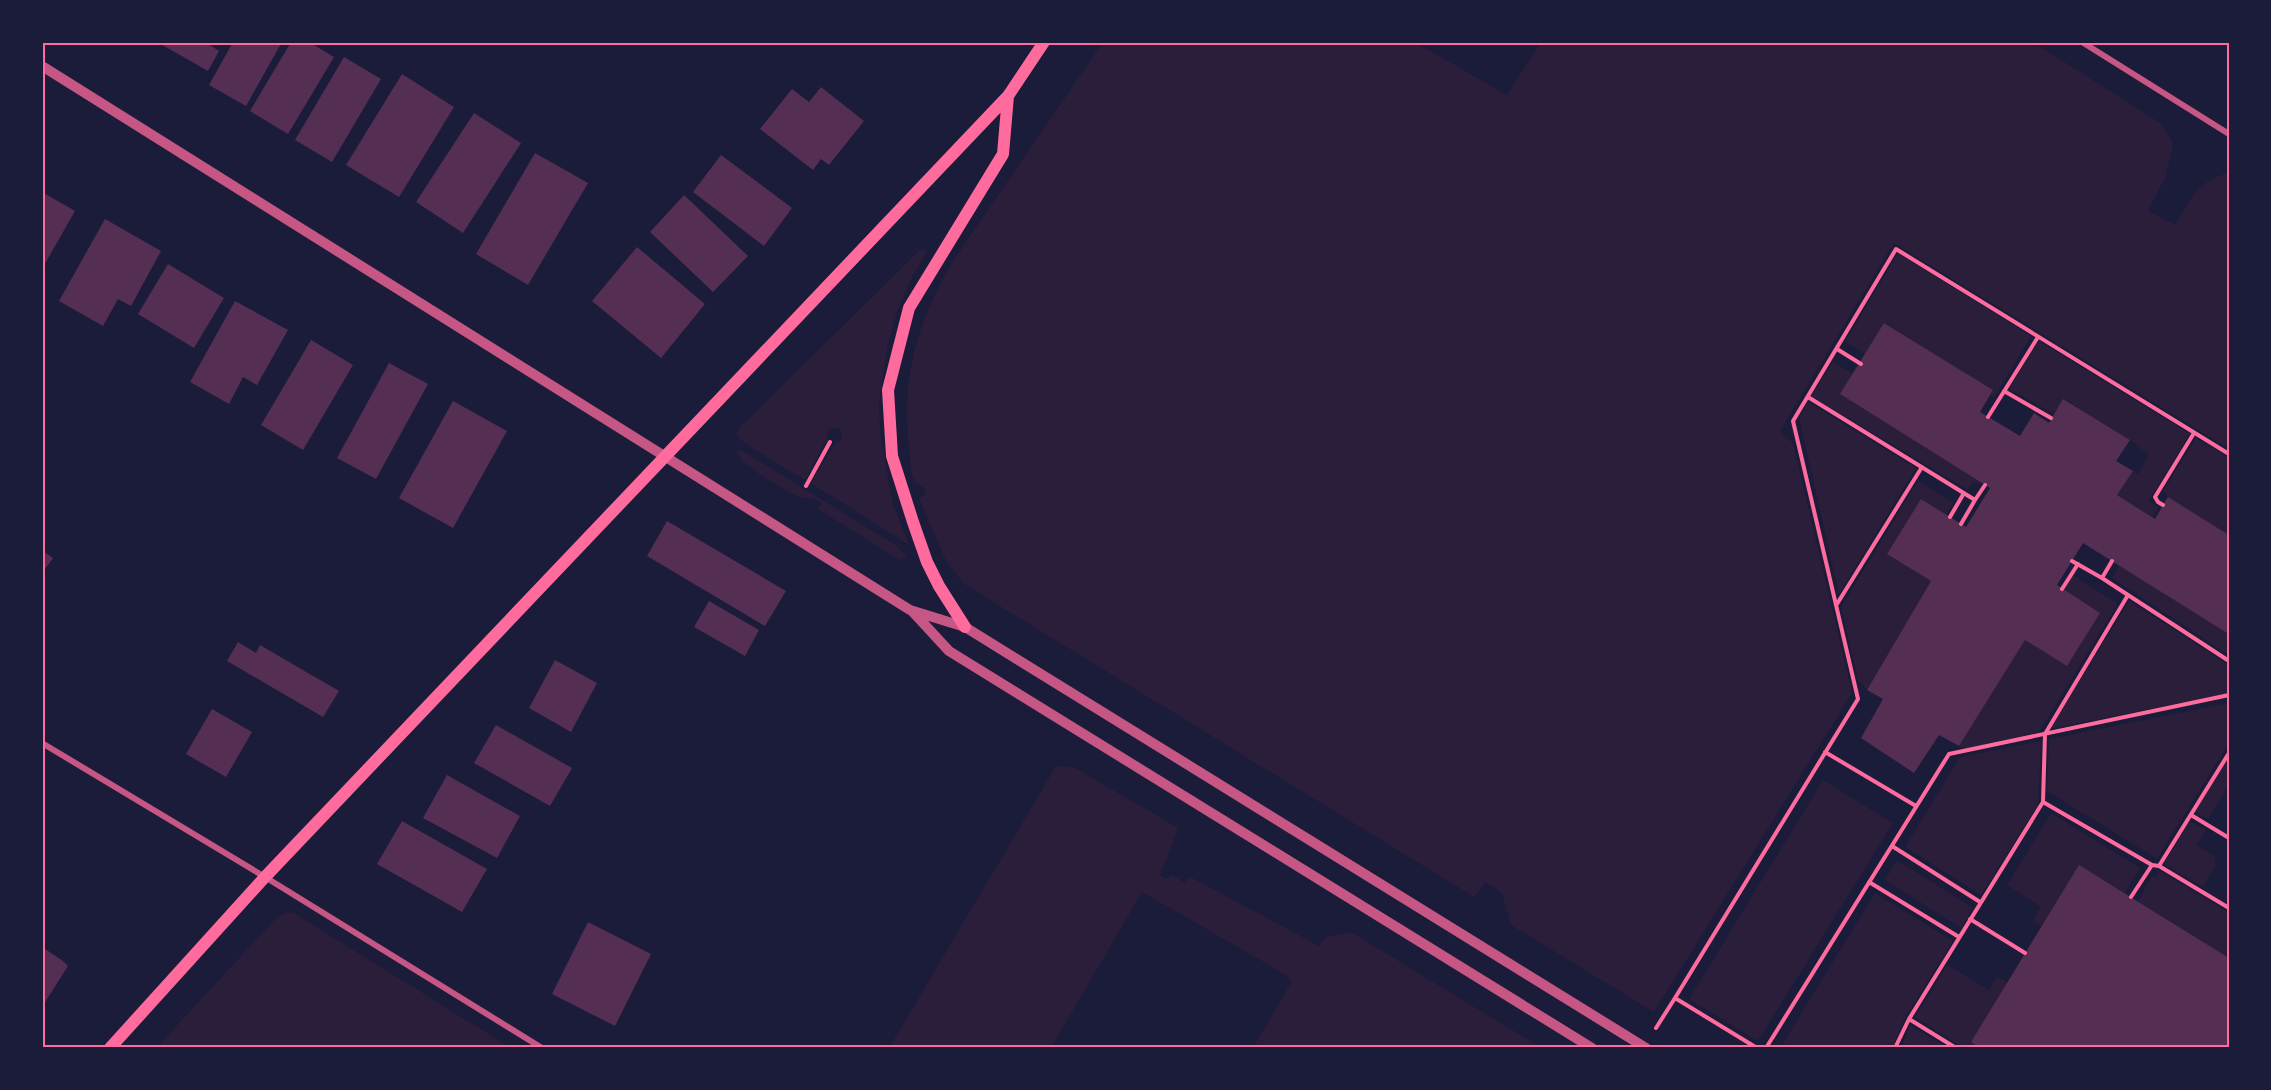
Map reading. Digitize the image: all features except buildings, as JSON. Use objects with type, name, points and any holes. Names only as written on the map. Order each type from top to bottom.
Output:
[{"type":"main road","points":[[110,1048],[265,877],[1008,96],[1044,42]]},
{"type":"main road","points":[[965,627],[927,562],[913,522],[892,456],[888,390],[909,308],[1003,154],[1008,96]]},
{"type":"street","points":[[2082,42],[2229,134]]},
{"type":"street","points":[[42,66],[910,610],[949,651],[1592,1048]]},
{"type":"street","points":[[910,610],[965,627],[1643,1047]]},
{"type":"street","points":[[42,742],[542,1048]]},
{"type":"path","points":[[1643,1047],[1675,999],[1858,699],[1793,421],[1896,249],[2229,454]]},
{"type":"path","points":[[1988,417],[2038,336]]},
{"type":"path","points":[[1837,350],[1861,364]]},
{"type":"path","points":[[2004,391],[2051,418]]},
{"type":"path","points":[[1808,398],[1975,500]]},
{"type":"path","points":[[2163,505],[2155,496],[2194,433]]},
{"type":"path","points":[[806,486],[830,442]]},
{"type":"path","points":[[1837,605],[1922,467]]},
{"type":"path","points":[[1961,524],[1985,485]]},
{"type":"path","points":[[1950,517],[1964,493]]},
{"type":"path","points":[[2072,561],[2229,661]]},
{"type":"path","points":[[2102,578],[2112,561]]},
{"type":"path","points":[[2062,589],[2078,564]]},
{"type":"path","points":[[1895,1048],[1909,1019],[2043,801],[2044,734],[2128,595]]},
{"type":"path","points":[[1766,1048],[1949,754],[2229,695]]},
{"type":"path","points":[[1825,752],[1916,806]]},
{"type":"path","points":[[2159,866],[2229,753]]},
{"type":"path","points":[[2043,801],[2229,908]]},
{"type":"path","points":[[2191,815],[2229,838]]},
{"type":"path","points":[[1892,846],[1980,902]]},
{"type":"path","points":[[2132,897],[2152,865]]},
{"type":"path","points":[[1869,882],[1959,937]]},
{"type":"path","points":[[1970,919],[2025,954]]},
{"type":"path","points":[[1675,999],[1757,1048]]},
{"type":"path","points":[[1909,1019],[1956,1048]]},
{"type":"shaded area","points":[[1103,42],[1415,42],[1507,95],[1541,42],[2033,42],[2162,124],[2173,143],[2166,176],[2148,211],[2176,225],[2202,185],[2229,173],[2229,449],[1894,243],[1780,431],[1793,443],[1852,693],[1654,1012],[1511,925],[1502,893],[1486,882],[1474,897],[964,584],[946,561],[919,499],[925,494],[925,489],[914,480],[910,467],[908,394],[915,348],[931,304],[953,261]]},
{"type":"shaded area","points":[[924,249],[926,253],[912,277],[897,312],[888,344],[879,402],[880,433],[892,501],[909,545],[811,483],[835,443],[840,441],[842,435],[839,429],[833,428],[828,431],[827,439],[805,480],[744,443],[736,434],[741,426],[920,250]]},
{"type":"shaded area","points":[[1898,253],[2031,336],[1994,398],[1990,396],[1993,390],[1885,323],[1866,354],[1845,342]]},
{"type":"shaded area","points":[[2039,341],[2190,434],[2149,500],[2158,508],[2152,517],[2117,495],[2133,471],[2138,474],[2149,455],[2130,440],[2064,399],[2054,414],[2009,389]]},
{"type":"shaded area","points":[[1833,362],[1854,374],[1841,395],[1982,483],[1981,485],[1973,481],[1968,490],[1811,396]]},
{"type":"shaded area","points":[[1808,402],[1916,468],[1839,594],[1799,417]]},
{"type":"shaded area","points":[[2196,438],[2229,458],[2229,535],[2168,497],[2163,491]]},
{"type":"shaded area","points":[[736,450],[743,451],[897,546],[907,557],[899,560],[818,509],[821,502],[799,497],[773,483],[744,462]]},
{"type":"shaded area","points":[[1918,481],[1953,502],[1946,515],[1921,500],[1887,554],[1931,581],[1867,690],[1858,680],[1841,607]]},
{"type":"shaded area","points":[[2119,565],[2227,633],[2229,631],[2229,655],[2112,578]]},
{"type":"shaded area","points":[[2073,575],[2118,604],[2039,732],[1964,749],[1959,746],[2025,640],[2067,665],[2100,613],[2064,590]]},
{"type":"shaded area","points":[[2129,601],[2229,665],[2229,693],[2050,729]]},
{"type":"shaded area","points":[[2229,703],[2229,743],[2157,859],[2047,791],[2049,739]]},
{"type":"shaded area","points":[[2041,741],[2038,805],[1981,895],[1905,847],[1960,757]]},
{"type":"shaded area","points":[[2229,757],[2229,785],[2208,819],[2195,812]]},
{"type":"shaded area","points":[[1056,766],[1074,767],[1178,828],[1160,875],[1166,879],[1173,875],[1185,883],[1189,876],[1319,946],[1326,937],[1351,932],[1542,1048],[1253,1048],[1292,981],[1288,976],[1142,892],[1051,1048],[889,1048]]},
{"type":"shaded area","points":[[1823,780],[1893,823],[1758,1041],[1689,999]]},
{"type":"shaded area","points":[[2051,813],[2140,868],[2125,893],[2079,866],[2042,927],[2033,921],[2041,907],[2007,885]]},
{"type":"shaded area","points":[[2190,821],[2206,830],[2197,845],[2214,856],[2216,865],[2203,887],[2164,864]]},
{"type":"shaded area","points":[[1897,860],[1973,908],[1961,928],[1885,880]]},
{"type":"shaded area","points":[[2160,871],[2229,913],[2229,958],[2138,901],[2152,876],[2156,877]]},
{"type":"shaded area","points":[[1875,893],[1953,941],[1906,1016],[1892,1048],[1780,1048]]},
{"type":"shaded area","points":[[287,912],[294,913],[511,1048],[156,1048],[277,917]]},
{"type":"shaded area","points":[[1947,965],[1989,990],[1997,977],[2008,982],[1971,1042],[1980,1048],[1964,1048],[1915,1017]]},
{"type":"shaded area","points":[[1910,1025],[1948,1048],[1901,1048]]}]
